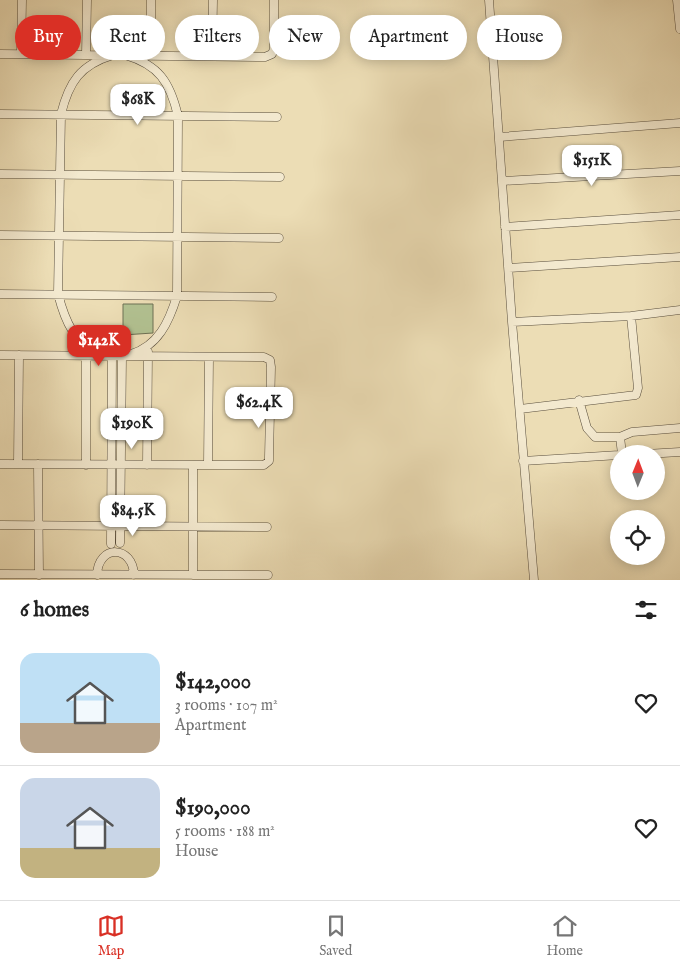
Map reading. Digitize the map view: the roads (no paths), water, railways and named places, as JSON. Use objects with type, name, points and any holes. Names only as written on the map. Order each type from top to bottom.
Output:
[{"type":"street","points":[[22,0],[22,15]]},
{"type":"street","points":[[83,70],[87,0]]},
{"type":"street","points":[[151,0],[151,15]]},
{"type":"street","points":[[213,0],[213,15]]},
{"type":"street","points":[[259,57],[272,54],[274,0]]},
{"type":"street","points":[[489,0],[512,322],[534,580]]},
{"type":"street","points":[[678,3],[680,29]]},
{"type":"street","points":[[0,54],[15,54]]},
{"type":"street","points":[[83,55],[91,55]]},
{"type":"street","points":[[99,60],[83,70],[67,91],[61,114],[58,294],[68,325],[78,339],[86,346],[112,356]]},
{"type":"street","points":[[122,356],[137,353],[148,346],[165,326],[176,296],[178,116],[170,88],[156,70],[140,60]]},
{"type":"street","points":[[156,60],[156,70]]},
{"type":"street","points":[[0,114],[277,117]]},
{"type":"street","points":[[499,137],[680,123]]},
{"type":"street","points":[[502,181],[680,171]]},
{"type":"street","points":[[0,174],[280,177]]},
{"type":"street","points":[[505,227],[680,215]]},
{"type":"street","points":[[0,235],[279,238]]},
{"type":"street","points":[[509,268],[680,257]]},
{"type":"street","points":[[0,294],[272,297]]},
{"type":"street","points":[[512,322],[631,316],[680,310]]},
{"type":"street","points":[[520,409],[579,400],[629,397],[638,392],[631,316]]},
{"type":"street","points":[[86,346],[86,464]]},
{"type":"street","points":[[147,465],[148,346]]},
{"type":"street","points":[[0,354],[264,357],[270,360],[271,367],[269,461],[259,466],[0,464]]},
{"type":"street","points":[[18,464],[19,355]]},
{"type":"street","points":[[112,356],[112,465],[116,526]]},
{"type":"street","points":[[97,575],[99,562],[115,549],[120,465],[122,356]]},
{"type":"street","points":[[208,465],[209,357]]},
{"type":"street","points":[[579,400],[587,428],[592,435],[599,438],[620,437],[632,432],[680,428]]},
{"type":"street","points":[[620,437],[620,445]]},
{"type":"street","points":[[665,453],[680,452]]},
{"type":"street","points":[[523,461],[610,455]]},
{"type":"street","points":[[38,464],[39,575]]},
{"type":"street","points":[[193,465],[193,575]]},
{"type":"street","points":[[0,525],[267,527]]},
{"type":"street","points":[[115,549],[130,560],[134,575]]},
{"type":"street","points":[[0,574],[268,575]]}]
